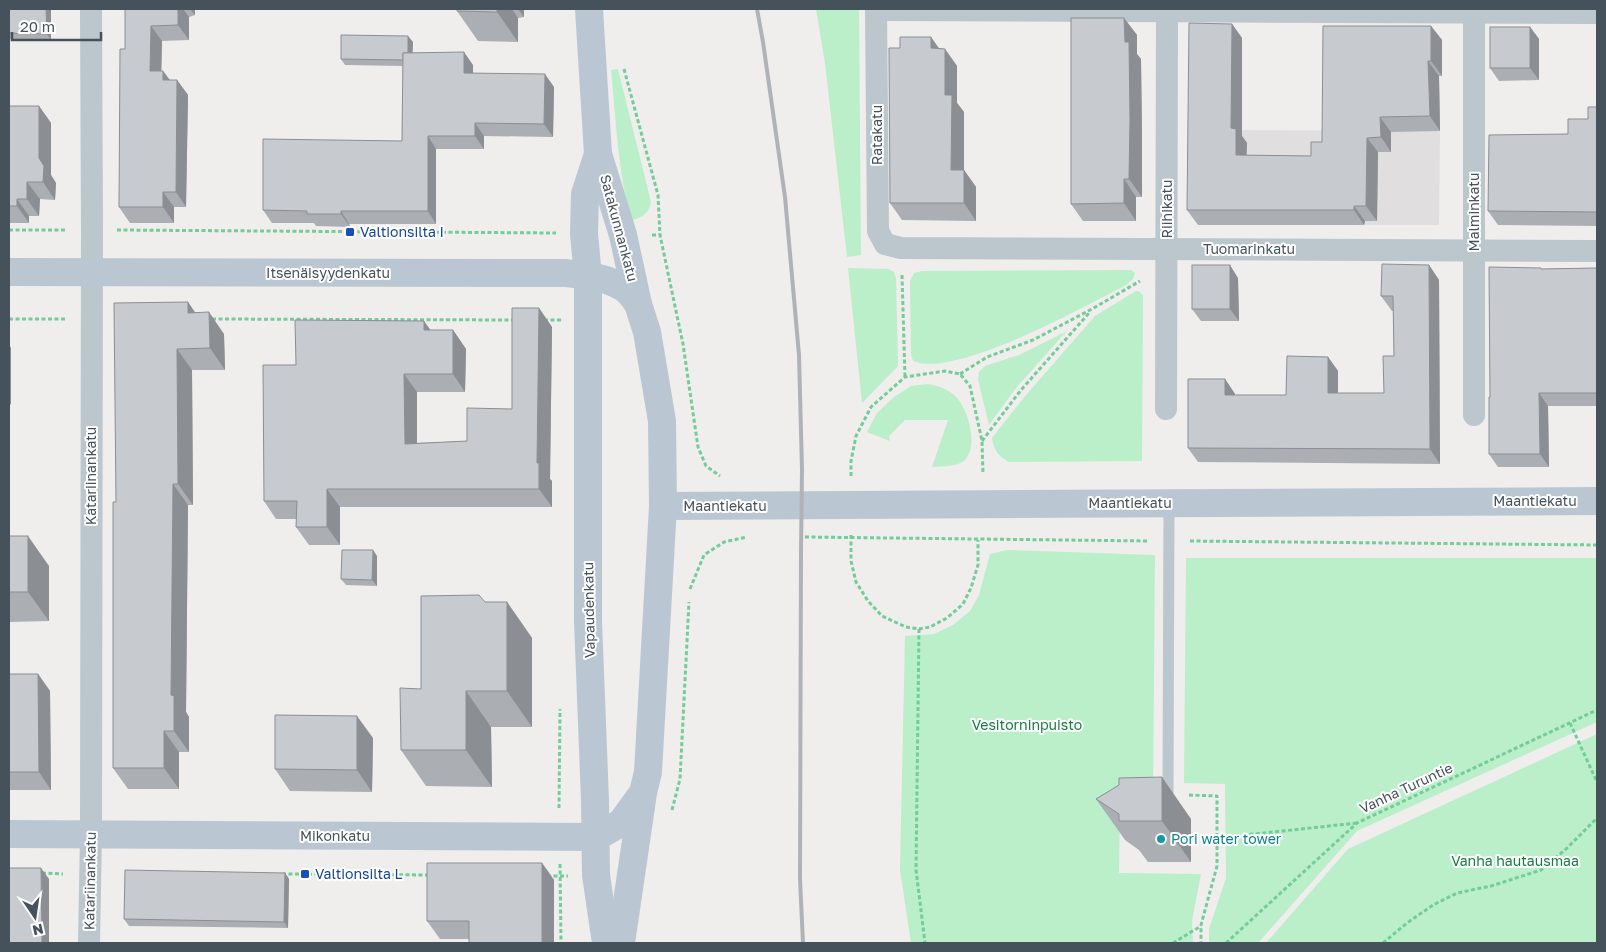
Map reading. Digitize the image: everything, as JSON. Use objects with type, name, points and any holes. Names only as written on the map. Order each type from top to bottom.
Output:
[{"type":"main road","name":"Satakunnankatu","points":[[589,9],[598,154],[623,235],[638,304]]},
{"type":"main road","name":"Satakunnankatu","points":[[588,276],[584,234],[585,194],[598,154]]},
{"type":"main road","name":"Itsenäisyydenkatu","points":[[9,272],[565,273],[588,276],[623,287],[638,304]]},
{"type":"main road","name":"Vapaudenkatu","points":[[588,276],[588,621],[596,875],[606,943]]},
{"type":"main road","points":[[621,943],[643,793],[648,772],[664,506],[662,421],[647,332],[638,304]]},
{"type":"main road","name":"Maantiekatu","points":[[664,506],[1597,501]]},
{"type":"main road","name":"Mikonkatu","points":[[9,834],[596,836],[621,823],[643,793]]},
{"type":"street","name":"Katariinankatu","points":[[89,943],[91,835],[92,272],[90,9]]},
{"type":"street","points":[[876,9],[1597,13]]},
{"type":"street","name":"Ratakatu","points":[[876,9],[878,232],[885,244],[901,248]]},
{"type":"street","name":"Riihikatu","points":[[1166,409],[1167,10]]},
{"type":"street","name":"Malminkatu","points":[[1474,11],[1474,415]]},
{"type":"street","name":"Tuomarinkatu","points":[[901,248],[1166,257],[1474,250],[1597,251]]},
{"type":"lane","points":[[1168,794],[1169,503]]},
{"type":"path","points":[[623,67],[658,195],[660,235]]},
{"type":"path","points":[[9,230],[564,233]]},
{"type":"path","points":[[901,248],[905,377],[945,371],[960,374],[970,386],[982,440],[983,474]]},
{"type":"path","points":[[960,374],[987,356],[1033,340],[1092,309],[1166,257]]},
{"type":"path","points":[[982,440],[1021,390],[1092,309]]},
{"type":"path","points":[[9,319],[91,319]]},
{"type":"path","points":[[212,319],[516,320]]},
{"type":"path","points":[[536,320],[566,320]]},
{"type":"path","points":[[796,537],[1597,545]]},
{"type":"path","points":[[919,629],[916,870],[925,943]]},
{"type":"path","name":"Vanha Turuntie","points":[[1226,943],[1357,823],[1597,710]]},
{"type":"path","points":[[1570,722],[1597,782]]},
{"type":"path","points":[[1168,794],[1217,796],[1217,866],[1201,925],[1201,943]]},
{"type":"path","points":[[1383,943],[1433,905],[1457,893],[1490,886],[1541,870],[1565,850],[1597,818]]},
{"type":"path","points":[[1217,838],[1357,823]]},
{"type":"path","points":[[39,874],[89,874]]},
{"type":"path","points":[[275,874],[433,875]]},
{"type":"path","points":[[541,876],[596,875]]},
{"type":"path","points":[[1173,943],[1201,925]]},
{"type":"shaded area","points":[[1200,130],[1440,131],[1439,225],[1198,225]]},
{"type":"green space","points":[[816,9],[859,9],[861,255],[847,257],[825,63]]},
{"type":"green space","points":[[618,69],[651,202],[644,214],[631,221],[620,165],[611,70]]},
{"type":"green space","points":[[848,268],[888,269],[894,272],[896,278],[898,366],[862,403]]},
{"type":"green space","points":[[1131,270],[1135,273],[1133,279],[1126,285],[1020,338],[958,360],[932,364],[913,361],[911,354],[910,281],[914,273],[922,271]]},
{"type":"green space","points":[[1136,291],[1140,292],[1143,296],[1142,461],[1009,462],[1002,458],[995,450],[992,438],[1026,395],[1095,316]]},
{"type":"green space","points":[[1067,331],[1016,388],[989,425],[978,380],[979,372],[985,366],[1019,355]]},
{"type":"green space","points":[[927,384],[942,388],[955,396],[968,418],[971,445],[965,460],[958,464],[932,467],[948,420],[905,420],[889,436],[890,441],[867,432],[877,413],[894,397],[911,386]]},
{"type":"green space","name":"Vesitorninpuisto","points":[[1007,550],[1155,555],[1153,805],[1120,805],[1119,873],[1201,874],[1192,921],[1193,943],[911,943],[900,870],[905,636],[934,634],[953,625],[970,611],[979,595],[990,554]]},
{"type":"green space","points":[[1186,558],[1597,558],[1597,722],[1357,831],[1258,943],[1209,943],[1209,929],[1226,878],[1225,784],[1184,783]]},
{"type":"green space","name":"Vanha hautausmaa","points":[[1597,734],[1597,943],[1266,943],[1348,849]]},
{"type":"building","points":[[9,9],[46,9],[47,34],[9,33]]},
{"type":"building","points":[[125,9],[178,9],[178,25],[151,26],[150,71],[163,71],[163,80],[177,80],[176,192],[163,192],[163,207],[119,207],[120,49],[125,49]]},
{"type":"building","points":[[457,9],[497,9],[497,12],[457,11]]},
{"type":"building","points":[[1071,18],[1124,18],[1125,42],[1129,42],[1130,119],[1129,179],[1124,179],[1124,203],[1071,204]]},
{"type":"building","points":[[1189,23],[1232,24],[1231,128],[1236,129],[1236,155],[1311,156],[1311,142],[1322,142],[1323,26],[1431,26],[1431,61],[1428,61],[1430,116],[1380,117],[1381,137],[1367,138],[1366,206],[1354,206],[1354,210],[1187,210]]},
{"type":"building","points":[[1490,27],[1530,27],[1530,68],[1490,68]]},
{"type":"building","points":[[341,35],[408,36],[408,53],[403,53],[403,60],[341,59]]},
{"type":"building","points":[[900,37],[931,37],[931,48],[945,49],[945,95],[952,95],[951,170],[964,170],[964,203],[890,203],[889,48],[900,48]]},
{"type":"building","points":[[464,52],[464,73],[545,74],[544,124],[475,123],[475,136],[428,136],[428,211],[341,211],[341,214],[307,214],[307,211],[263,210],[263,139],[402,141],[403,53]]},
{"type":"building","points":[[9,106],[39,106],[39,158],[44,166],[43,182],[27,182],[27,199],[17,199],[17,206],[9,206]]},
{"type":"building","points":[[1588,107],[1597,107],[1597,212],[1488,211],[1489,135],[1568,134],[1568,119],[1588,119]]},
{"type":"building","points":[[1382,264],[1429,265],[1430,449],[1188,448],[1188,379],[1225,379],[1225,395],[1286,395],[1287,356],[1328,357],[1328,393],[1384,393],[1383,356],[1394,356],[1393,296],[1381,296]]},
{"type":"building","points":[[1192,265],[1230,265],[1230,309],[1192,309]]},
{"type":"building","points":[[1489,267],[1541,269],[1597,268],[1597,393],[1539,393],[1540,454],[1489,454]]},
{"type":"building","points":[[188,302],[188,313],[209,312],[210,348],[177,349],[178,484],[173,484],[171,695],[174,696],[174,731],[164,731],[164,768],[113,768],[113,502],[116,502],[114,303]]},
{"type":"building","points":[[512,308],[539,308],[537,463],[539,463],[539,489],[327,489],[327,527],[296,527],[297,501],[264,501],[263,365],[296,365],[295,320],[424,321],[424,330],[453,330],[453,374],[404,374],[405,444],[467,441],[467,408],[512,409]]},
{"type":"building","points":[[9,536],[28,536],[28,592],[9,592]]},
{"type":"building","points":[[342,550],[373,550],[372,580],[341,579]]},
{"type":"building","points":[[479,595],[485,602],[507,602],[507,691],[466,691],[466,750],[401,750],[400,688],[421,689],[421,596]]},
{"type":"building","points":[[9,674],[38,674],[39,772],[9,772]]},
{"type":"building","points":[[275,715],[357,716],[357,770],[275,769]]},
{"type":"building","points":[[1162,777],[1162,821],[1119,821],[1119,814],[1096,799],[1119,785],[1119,778]]},
{"type":"building","points":[[427,863],[542,863],[542,943],[469,943],[469,921],[427,921]]},
{"type":"building","points":[[9,868],[41,868],[42,943],[9,943]]},
{"type":"building","points":[[125,870],[285,873],[284,922],[124,919]]},
{"type":"railway","points":[[757,9],[785,197],[799,355],[802,470],[800,879],[803,943]]},
{"type":"place","name":"Valtionsilta I","points":[[350,232]]},
{"type":"place","name":"Pori water tower","points":[[1161,839]]},
{"type":"place","name":"Valtionsilta L","points":[[305,874]]}]
